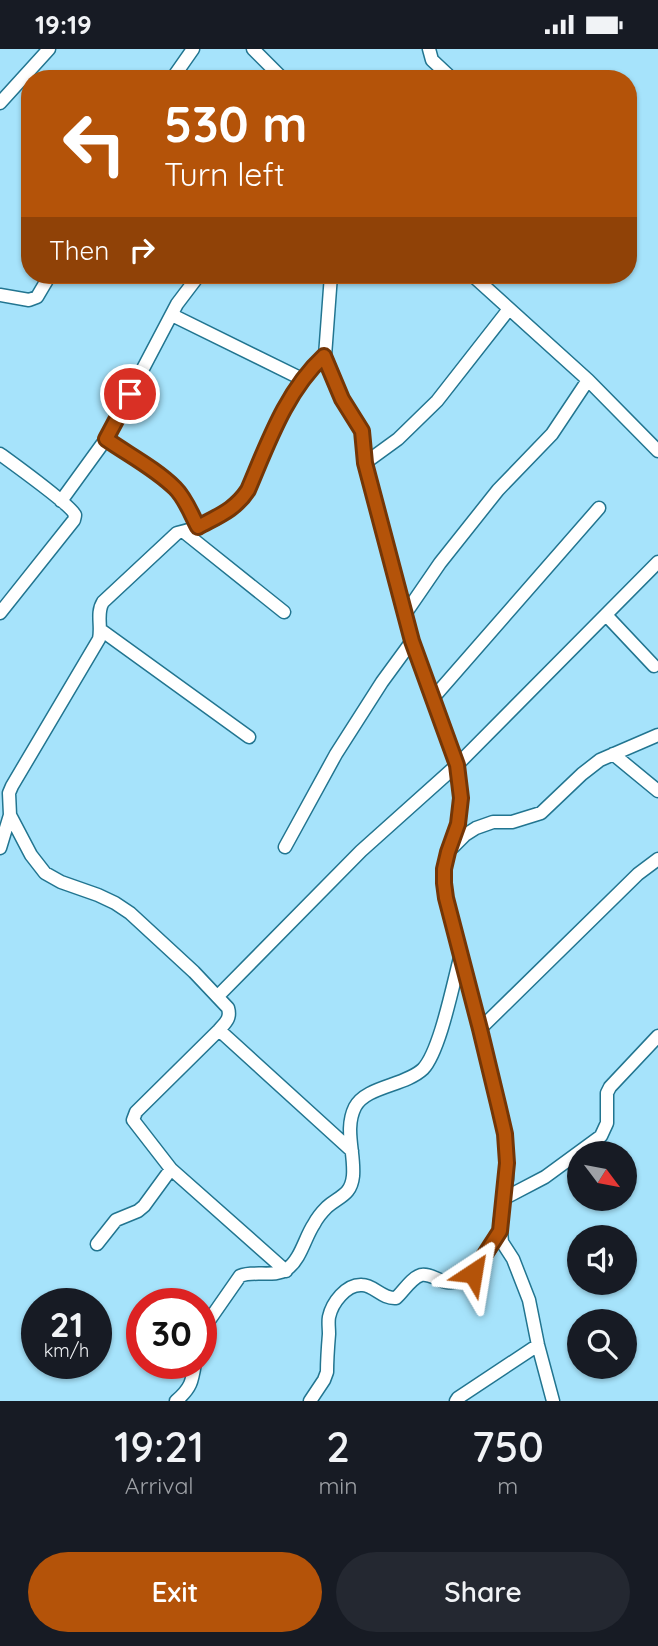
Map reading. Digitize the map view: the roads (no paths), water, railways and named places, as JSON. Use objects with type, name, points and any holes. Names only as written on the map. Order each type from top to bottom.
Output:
[{"type":"street","points":[[31,70],[50,49]]},
{"type":"street","points":[[178,70],[193,49]]},
{"type":"street","points":[[253,49],[275,70]]},
{"type":"street","points":[[429,49],[432,61],[442,70]]},
{"type":"street","points":[[0,103],[21,80]]},
{"type":"street","points":[[0,295],[29,299],[37,297],[45,284]]},
{"type":"street","points":[[61,501],[106,439],[177,304],[191,284]]},
{"type":"street","points":[[330,284],[324,356],[342,399],[362,431],[365,463],[412,641],[457,765],[461,798],[458,824],[448,852],[444,883],[505,1134],[507,1171],[502,1199],[502,1242],[513,1259],[529,1300],[553,1401]]},
{"type":"street","points":[[482,284],[588,380],[658,451]]},
{"type":"street","points":[[365,463],[398,439],[437,401],[509,309]]},
{"type":"street","points":[[172,315],[304,380]]},
{"type":"street","points":[[0,848],[10,815],[9,793],[99,639],[99,609],[103,602],[177,533],[198,527],[229,511],[240,502],[248,490],[283,409],[315,364],[324,356]]},
{"type":"street","points":[[405,614],[439,563],[498,490],[552,434],[588,380]]},
{"type":"street","points":[[106,439],[176,489],[198,527]]},
{"type":"street","points":[[0,454],[75,514],[74,520],[0,613]]},
{"type":"street","points":[[433,698],[599,508]]},
{"type":"street","points":[[184,532],[284,612]]},
{"type":"street","points":[[218,996],[361,851],[457,765],[658,562]]},
{"type":"street","points":[[606,615],[654,666]]},
{"type":"street","points":[[101,630],[249,737]]},
{"type":"street","points":[[285,847],[336,754],[412,641]]},
{"type":"street","points":[[448,852],[476,828],[493,822],[512,822],[541,813],[600,760],[658,735]]},
{"type":"street","points":[[613,754],[658,791]]},
{"type":"street","points":[[10,815],[31,855],[46,873],[61,882],[107,899],[130,913],[229,1008],[228,1019],[219,1030],[136,1112],[133,1120],[171,1169],[286,1271]]},
{"type":"street","points":[[480,1029],[638,874],[658,859]]},
{"type":"street","points":[[217,1309],[240,1276],[247,1273],[286,1271],[314,1223],[350,1188],[353,1174],[350,1123],[354,1108],[360,1099],[409,1078],[423,1069],[432,1056],[443,1024],[461,954]]},
{"type":"street","points":[[219,1030],[352,1151]]},
{"type":"street","points":[[502,1199],[545,1177],[601,1136],[607,1123],[607,1093],[610,1087],[658,1036]]},
{"type":"street","points":[[97,1244],[116,1220],[144,1206],[171,1169]]},
{"type":"street","points":[[310,1401],[327,1372],[329,1318],[332,1308],[347,1290],[365,1284],[380,1294],[396,1298],[420,1275],[450,1283],[459,1282],[473,1273],[500,1231]]},
{"type":"street","points":[[456,1401],[538,1345]]},
{"type":"street","points":[[176,1401],[187,1392],[193,1379]]}]
